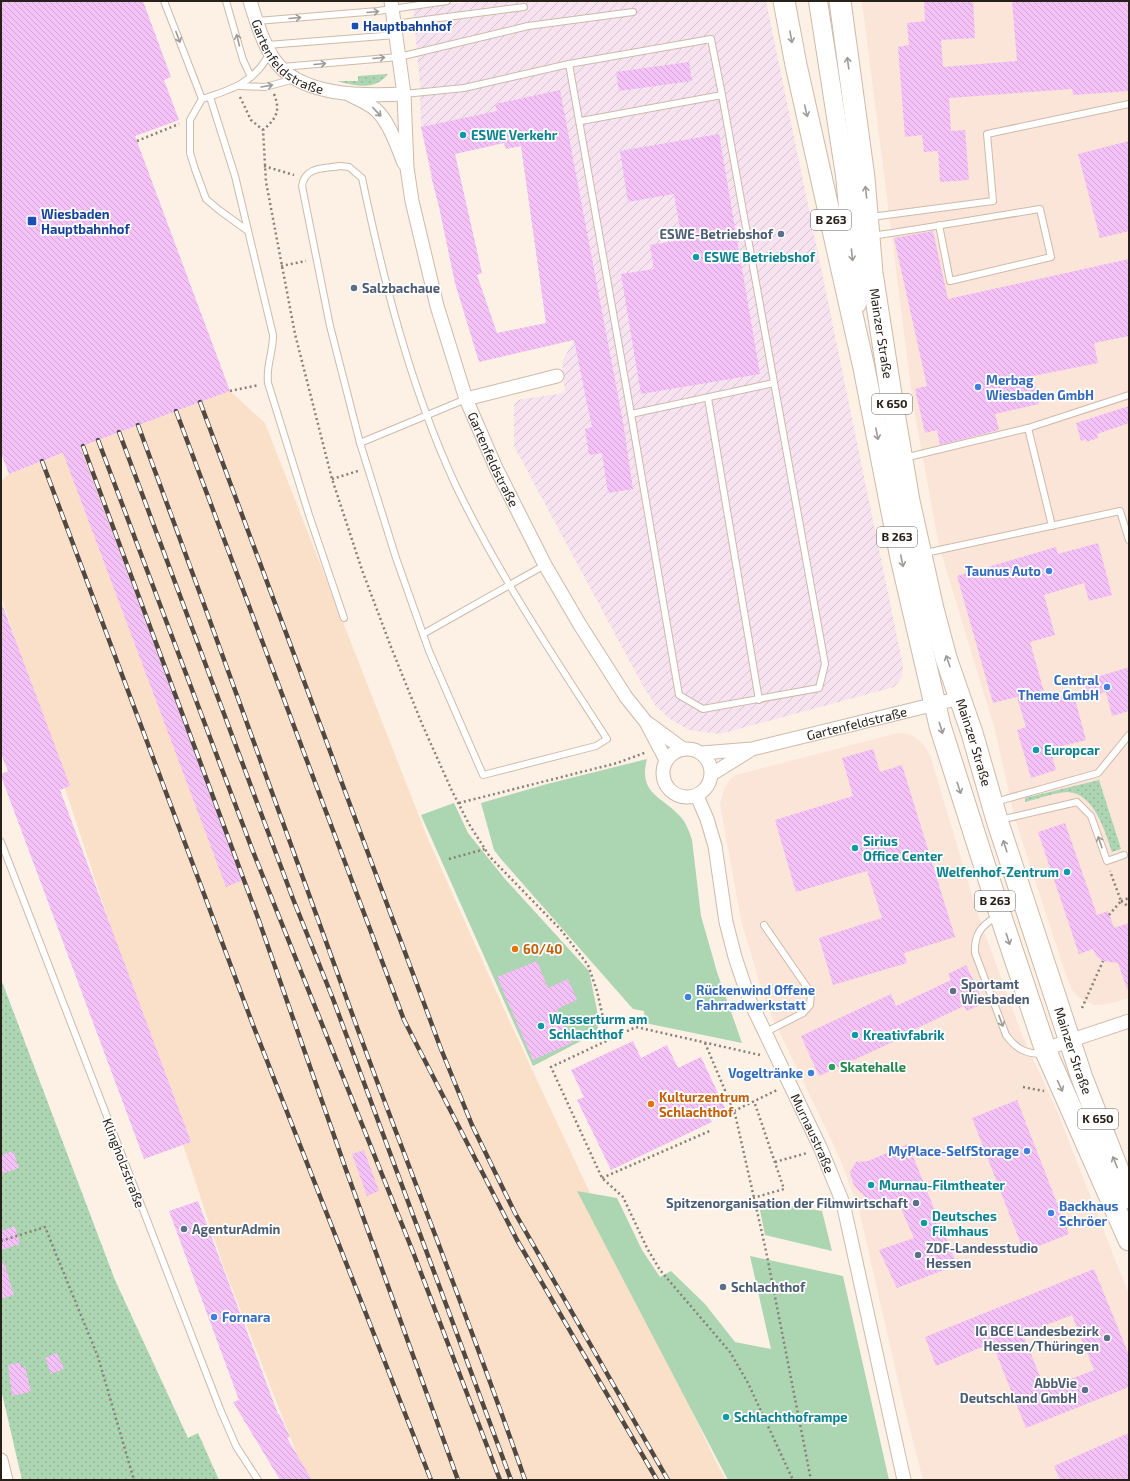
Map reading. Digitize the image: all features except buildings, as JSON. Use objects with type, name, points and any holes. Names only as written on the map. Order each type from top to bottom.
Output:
[{"type":"main road","name":"Mainzer Straße","points":[[784,1],[796,65],[864,368],[902,558],[934,705],[1000,914],[1046,1052],[1129,1240]]},
{"type":"main road","name":"Mainzer Straße","points":[[840,1],[869,227],[872,273],[901,458],[920,554],[940,638],[960,698],[994,812],[1085,1087],[1129,1198]]},
{"type":"street","name":"Gartenfeldstraße","points":[[250,1],[256,21],[268,49],[281,67],[295,79],[320,89],[343,92],[404,94]]},
{"type":"street","name":"Mainzer Straße","points":[[818,1],[844,175],[864,368]]},
{"type":"street","name":"Gartenfeldstraße","points":[[391,5],[404,94],[407,168],[426,265],[449,348],[466,399],[496,468],[545,564],[580,625],[626,697],[646,722],[666,760]]},
{"type":"street","name":"Gartenfeldstraße","points":[[343,92],[367,103],[379,112],[392,135],[407,168]]},
{"type":"street","name":"Mainzer Straße","points":[[844,175],[872,273]]},
{"type":"street","points":[[466,399],[557,376]]},
{"type":"street","name":"Gartenfeldstraße","points":[[702,753],[752,749],[960,698]]},
{"type":"street","name":"Gartenfeldstraße","points":[[646,722],[683,749]]},
{"type":"street","points":[[683,749],[690,749],[702,753],[710,764],[712,774],[709,784],[697,796],[676,796],[666,786],[662,773],[666,760],[676,751],[683,749]]},
{"type":"street","name":"Gartenfeldstraße","points":[[712,774],[752,749]]},
{"type":"street","name":"Murnaustraße","points":[[697,796],[707,819],[715,846],[726,922],[735,957],[749,999],[820,1147],[839,1191],[848,1220],[904,1480]]},
{"type":"street","points":[[1046,1052],[1070,1040],[1129,1020]]},
{"type":"street","points":[[1,1460],[6,1480]]},
{"type":"lane","points":[[164,1],[202,99]]},
{"type":"lane","points":[[226,1],[243,60],[251,77]]},
{"type":"lane","points":[[256,21],[391,5],[447,1]]},
{"type":"lane","points":[[248,231],[206,199],[190,153],[190,120],[202,99],[237,87],[251,77],[263,65],[268,49],[395,30],[524,7]]},
{"type":"lane","points":[[281,67],[399,56],[528,26],[633,12]]},
{"type":"lane","points":[[404,94],[464,88],[569,64],[711,39],[825,664],[819,688],[703,709],[679,695],[581,121],[569,64]]},
{"type":"lane","points":[[237,87],[265,87],[295,79]]},
{"type":"lane","points":[[581,121],[722,95]]},
{"type":"lane","points":[[210,97],[235,176],[273,335],[273,348],[267,370],[268,383],[309,515],[344,618]]},
{"type":"lane","points":[[869,227],[993,201],[987,134],[1129,104]]},
{"type":"lane","points":[[340,166],[350,167],[362,178],[403,345],[427,416],[456,486],[508,586],[607,739],[596,746],[483,775],[423,634],[396,558],[360,443],[330,326],[316,258],[302,192],[303,178],[305,175],[313,171],[340,166]]},
{"type":"lane","points":[[869,227],[939,225],[1040,209],[1051,257],[950,281],[939,225]]},
{"type":"lane","points":[[631,414],[774,383]]},
{"type":"lane","points":[[901,458],[1028,428],[1129,395]]},
{"type":"lane","points":[[708,398],[759,700]]},
{"type":"lane","points":[[360,443],[466,399]]},
{"type":"lane","points":[[1028,428],[1052,526]]},
{"type":"lane","points":[[920,554],[1120,511],[1129,540]]},
{"type":"lane","points":[[423,634],[545,564]]},
{"type":"lane","points":[[994,812],[1098,773],[1129,735]]},
{"type":"lane","points":[[994,812],[1077,802],[1091,816],[1107,861],[1124,855]]},
{"type":"lane","name":"Klingholzstraße","points":[[1,842],[220,1409],[236,1446],[258,1480]]},
{"type":"lane","points":[[1000,914],[984,925],[977,933],[974,942],[975,953],[1006,1035],[1012,1044],[1021,1051],[1033,1054],[1046,1052]]},
{"type":"lane","points":[[764,925],[811,993],[810,1005],[803,1013],[764,1033]]},
{"type":"path","points":[[237,87],[251,120],[263,130]]},
{"type":"path","points":[[276,99],[278,108],[276,116],[263,130],[264,166],[281,266],[295,334],[332,479],[362,570],[422,724],[469,824],[485,849],[517,886],[561,930],[588,965],[597,991],[608,1040]]},
{"type":"path","points":[[137,141],[190,120]]},
{"type":"path","points":[[264,166],[303,178]]},
{"type":"path","points":[[281,266],[316,258]]},
{"type":"path","points":[[230,390],[268,383]]},
{"type":"path","points":[[332,479],[368,468]]},
{"type":"path","points":[[459,803],[617,763],[649,752]]},
{"type":"path","points":[[449,859],[485,849]]},
{"type":"path","points":[[1107,861],[1121,901],[1129,907]]},
{"type":"path","points":[[1109,915],[1121,901],[1129,898]]},
{"type":"path","points":[[1082,1008],[1103,961]]},
{"type":"path","points":[[745,1052],[636,1027],[551,1067],[602,1178],[623,1197],[646,1248],[660,1270],[730,1352],[748,1383],[793,1480]]},
{"type":"path","points":[[704,1042],[734,1111],[766,1251],[811,1480]]},
{"type":"path","points":[[734,1111],[789,1084]]},
{"type":"path","points":[[1023,1087],[1040,1091]]},
{"type":"path","points":[[753,1198],[784,1190],[754,1101]]},
{"type":"path","points":[[602,1178],[712,1130]]},
{"type":"path","points":[[775,1162],[820,1147]]},
{"type":"path","points":[[1,1241],[45,1227],[98,1357],[134,1480]]},
{"type":"shaded area","points":[[482,1],[766,1],[903,666],[902,677],[894,687],[720,734],[689,730],[670,719],[656,706],[643,686],[514,446],[514,405],[518,400],[565,393],[562,362],[574,340],[559,304],[544,306],[521,146],[506,149],[504,143],[449,155],[452,172],[431,176],[421,127],[420,85],[413,7]]},
{"type":"shaded area","points":[[862,1],[1129,1],[1129,998],[1107,1004],[1095,1005],[1081,999],[1072,990],[1065,972],[1015,819],[995,730],[939,546],[913,404]]},
{"type":"shaded area","points":[[230,391],[265,423],[428,839],[509,1020],[715,1460],[726,1480],[307,1480],[223,1265],[1,596],[1,481],[9,474]]},
{"type":"shaded area","points":[[898,733],[908,734],[915,737],[923,744],[930,755],[976,909],[1022,1035],[1057,1111],[1129,1295],[1129,1480],[923,1480],[902,1398],[859,1210],[839,1156],[766,1004],[741,920],[720,804],[724,789],[731,778],[736,775]]},
{"type":"green space","points":[[388,74],[377,83],[364,86],[337,81],[358,81],[358,76]]},
{"type":"green space","points":[[647,759],[645,770],[648,787],[681,818],[687,827],[692,840],[701,916],[717,972],[742,1043],[645,1023],[644,1011],[633,1009],[494,850],[481,803],[547,784]]},
{"type":"green space","points":[[1099,780],[1121,849],[1112,852],[1098,815],[1085,799],[1077,794],[1063,792],[1025,802],[1025,798]]},
{"type":"green space","points":[[454,803],[468,833],[505,879],[589,971],[597,1010],[598,1032],[533,1066],[421,815]]},
{"type":"green space","points":[[1,979],[115,1280],[188,1438],[198,1433],[219,1480],[22,1480],[1,1389]]},
{"type":"green space","points":[[577,1191],[617,1198],[642,1250],[660,1277],[671,1271],[705,1304],[735,1342],[771,1349],[750,1256],[843,1276],[889,1480],[728,1480]]},
{"type":"green space","points":[[758,1200],[822,1211],[832,1251],[765,1235]]},
{"type":"railway","points":[[200,402],[441,1049],[472,1125],[515,1213],[668,1480]]},
{"type":"railway","points":[[176,411],[404,1020],[517,1240],[657,1480]]},
{"type":"railway","points":[[138,425],[358,1030],[485,1367],[525,1480]]},
{"type":"railway","points":[[119,432],[293,899],[333,999],[511,1480]]},
{"type":"railway","points":[[98,440],[252,849],[413,1252],[500,1480]]},
{"type":"railway","points":[[83,446],[258,918],[345,1167],[458,1480]]},
{"type":"railway","points":[[42,461],[253,1025],[431,1480]]},
{"type":"place","name":"Hauptbahnhof","points":[[355,26]]},
{"type":"place","name":"ESWE Verkehr","points":[[463,135]]},
{"type":"place","name":"Wiesbaden Hauptbahnhof","points":[[32,221]]},
{"type":"place","name":"ESWE-Betriebshof","points":[[781,234]]},
{"type":"place","name":"ESWE Betriebshof","points":[[696,257]]},
{"type":"place","name":"Salzbachaue","points":[[354,288]]},
{"type":"place","name":"Merbag Wiesbaden GmbH","points":[[978,387]]},
{"type":"place","name":"Taunus Auto","points":[[1049,571]]},
{"type":"place","name":"Central Theme GmbH","points":[[1107,687]]},
{"type":"place","name":"Europcar","points":[[1036,750]]},
{"type":"place","name":"Sirius Office Center","points":[[855,848]]},
{"type":"place","name":"Welfenhof-Zentrum","points":[[1067,872]]},
{"type":"place","name":"60/40","points":[[515,949]]},
{"type":"place","name":"Sportamt Wiesbaden","points":[[953,991]]},
{"type":"place","name":"Rückenwind Offene Fahrradwerkstatt","points":[[688,997]]},
{"type":"place","name":"Wasserturm am Schlachthof","points":[[541,1026]]},
{"type":"place","name":"Kreativfabrik","points":[[855,1035]]},
{"type":"place","name":"Skatehalle","points":[[832,1067]]},
{"type":"place","name":"Vogeltränke","points":[[811,1073]]},
{"type":"place","name":"Kulturzentrum Schlachthof","points":[[651,1104]]},
{"type":"place","name":"MyPlace-SelfStorage","points":[[1027,1151]]},
{"type":"place","name":"Murnau-Filmtheater","points":[[871,1185]]},
{"type":"place","name":"Spitzenorganisation der Filmwirtschaft","points":[[916,1203]]},
{"type":"place","name":"Backhaus Schröer","points":[[1051,1213]]},
{"type":"place","name":"Deutsches Filmhaus","points":[[924,1223]]},
{"type":"place","name":"AgenturAdmin","points":[[184,1229]]},
{"type":"place","name":"ZDF-Landesstudio Hessen","points":[[918,1255]]},
{"type":"place","name":"Schlachthof","points":[[723,1287]]},
{"type":"place","name":"Fornara","points":[[214,1317]]},
{"type":"place","name":"IG BCE Landesbezirk Hessen/Thüringen","points":[[1107,1338]]},
{"type":"place","name":"AbbVie Deutschland GmbH","points":[[1085,1390]]},
{"type":"place","name":"Schlachthoframpe","points":[[726,1417]]}]
